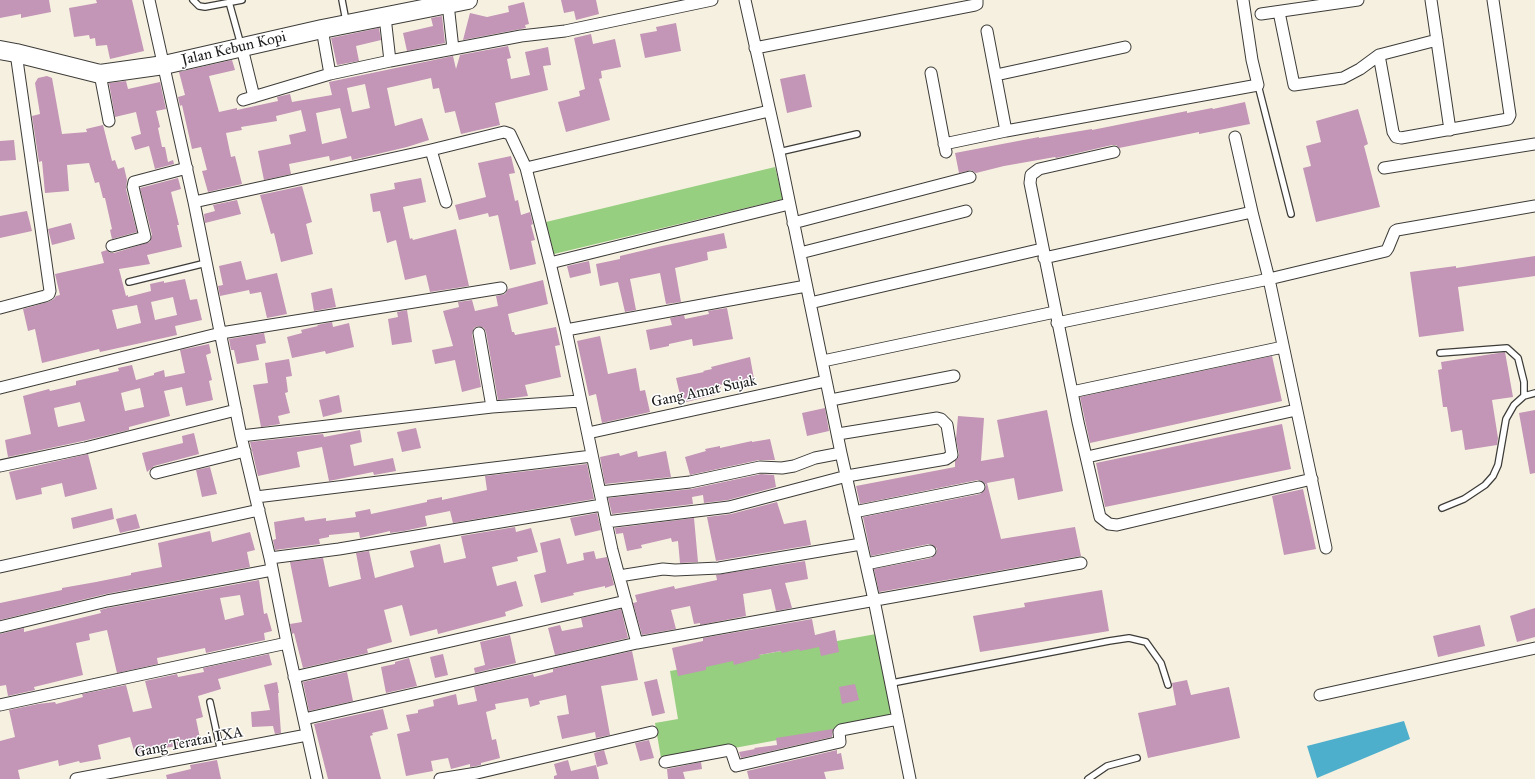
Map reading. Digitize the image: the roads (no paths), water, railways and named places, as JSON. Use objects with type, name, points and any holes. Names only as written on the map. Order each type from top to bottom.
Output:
[{"type":"main road","name":"Jalan Kebun Kopi","points":[[8,51],[100,74],[164,65],[384,17],[422,7],[468,0]]},
{"type":"street","points":[[149,0],[187,168],[241,436],[270,558],[294,678],[317,779]]},
{"type":"street","points":[[242,48],[249,98],[330,74],[390,61],[521,36],[565,31],[712,0]]},
{"type":"street","points":[[745,0],[779,152],[841,453],[892,683],[908,779]]},
{"type":"street","points":[[755,48],[975,5],[977,4],[977,0]]},
{"type":"street","points":[[931,73],[945,148],[1006,130],[1258,85],[1252,60],[1244,0]]},
{"type":"street","points":[[1261,14],[1358,0]]},
{"type":"street","points":[[1431,0],[1450,130]]},
{"type":"street","points":[[1379,55],[1393,132],[1396,137],[1401,138],[1508,120],[1510,115],[1492,0]]},
{"type":"street","points":[[448,4],[454,49]]},
{"type":"street","points":[[1279,12],[1294,85],[1298,86],[1342,78],[1360,69],[1379,55],[1437,40]]},
{"type":"street","points":[[384,17],[390,61]]},
{"type":"street","points":[[322,30],[330,74]]},
{"type":"street","points":[[987,31],[1006,130]]},
{"type":"street","points":[[996,75],[1126,47]]},
{"type":"street","points":[[0,308],[45,296],[49,294],[50,291],[8,51]]},
{"type":"street","points":[[100,74],[110,121]]},
{"type":"street","points":[[526,168],[769,111]]},
{"type":"street","points":[[194,202],[507,132],[513,138],[526,168],[566,330],[602,505],[637,644]]},
{"type":"street","points":[[1235,137],[1269,278],[1326,548]]},
{"type":"street","points":[[1384,168],[1535,144]]},
{"type":"street","points":[[431,150],[446,202]]},
{"type":"street","points":[[1114,152],[1039,169],[1031,175],[1030,183],[1056,318],[1100,518],[1109,524],[1117,525],[1312,480]]},
{"type":"street","points":[[112,246],[145,237],[132,187],[134,182],[187,168]]},
{"type":"street","points":[[793,223],[970,177]]},
{"type":"street","points":[[550,263],[789,204]]},
{"type":"street","points":[[823,361],[1269,278],[1386,251],[1395,231],[1397,230],[1535,206]]},
{"type":"street","points":[[800,253],[966,211]]},
{"type":"street","points":[[810,304],[1043,253],[1252,212]]},
{"type":"street","points":[[566,330],[806,286]]},
{"type":"street","points":[[0,388],[221,333],[501,288]]},
{"type":"street","points":[[479,333],[492,407]]},
{"type":"street","points":[[1072,392],[1283,347]]},
{"type":"street","points":[[831,400],[954,376]]},
{"type":"street","name":"Gang Amat Sujak","points":[[588,433],[826,381]]},
{"type":"street","points":[[241,436],[492,407],[580,401]]},
{"type":"street","points":[[0,466],[85,448],[236,410]]},
{"type":"street","points":[[1087,457],[1296,410]]},
{"type":"street","points":[[606,522],[729,507],[846,476],[949,458],[952,455],[948,429],[944,421],[938,418],[838,434]]},
{"type":"street","points":[[156,473],[245,451]]},
{"type":"street","points":[[600,492],[690,482],[760,467],[782,468],[794,466],[815,458],[841,453]]},
{"type":"street","points":[[256,497],[592,456]]},
{"type":"street","points":[[854,512],[979,487]]},
{"type":"street","points":[[270,558],[339,549],[602,505]]},
{"type":"street","points":[[0,566],[259,510]]},
{"type":"street","points":[[619,576],[663,569],[675,570],[719,568],[862,544]]},
{"type":"street","points":[[866,564],[930,551]]},
{"type":"street","points":[[304,719],[637,644],[1081,563]]},
{"type":"street","points":[[0,627],[107,602],[272,570]]},
{"type":"street","points":[[294,678],[626,601]]},
{"type":"street","points":[[0,705],[287,643]]},
{"type":"street","points":[[1320,695],[1535,648]]},
{"type":"street","points":[[665,762],[729,750],[732,753],[736,766],[840,742],[839,732],[841,730],[898,719]]},
{"type":"street","points":[[440,779],[478,773],[652,732]]},
{"type":"street","name":"Gang Teratai IXA","points":[[76,779],[307,735]]},
{"type":"lane","points":[[193,0],[201,7],[242,0]]},
{"type":"lane","points":[[342,0],[346,25]]},
{"type":"lane","points":[[230,2],[242,48]]},
{"type":"lane","points":[[1258,85],[1291,214]]},
{"type":"lane","points":[[779,152],[857,134]]},
{"type":"lane","points":[[129,282],[206,263]]},
{"type":"lane","points":[[1440,353],[1507,348],[1518,358],[1524,382],[1524,396]]},
{"type":"lane","points":[[1442,508],[1464,499],[1485,485],[1498,465],[1506,419],[1514,406],[1524,396],[1535,393]]},
{"type":"lane","points":[[892,683],[1101,642],[1129,638],[1146,642],[1160,663],[1168,685]]},
{"type":"lane","points":[[210,702],[220,752]]},
{"type":"lane","points":[[1088,779],[1107,766],[1137,758]]},
{"type":"water","points":[[1404,721],[1410,739],[1317,778],[1307,746]]}]
